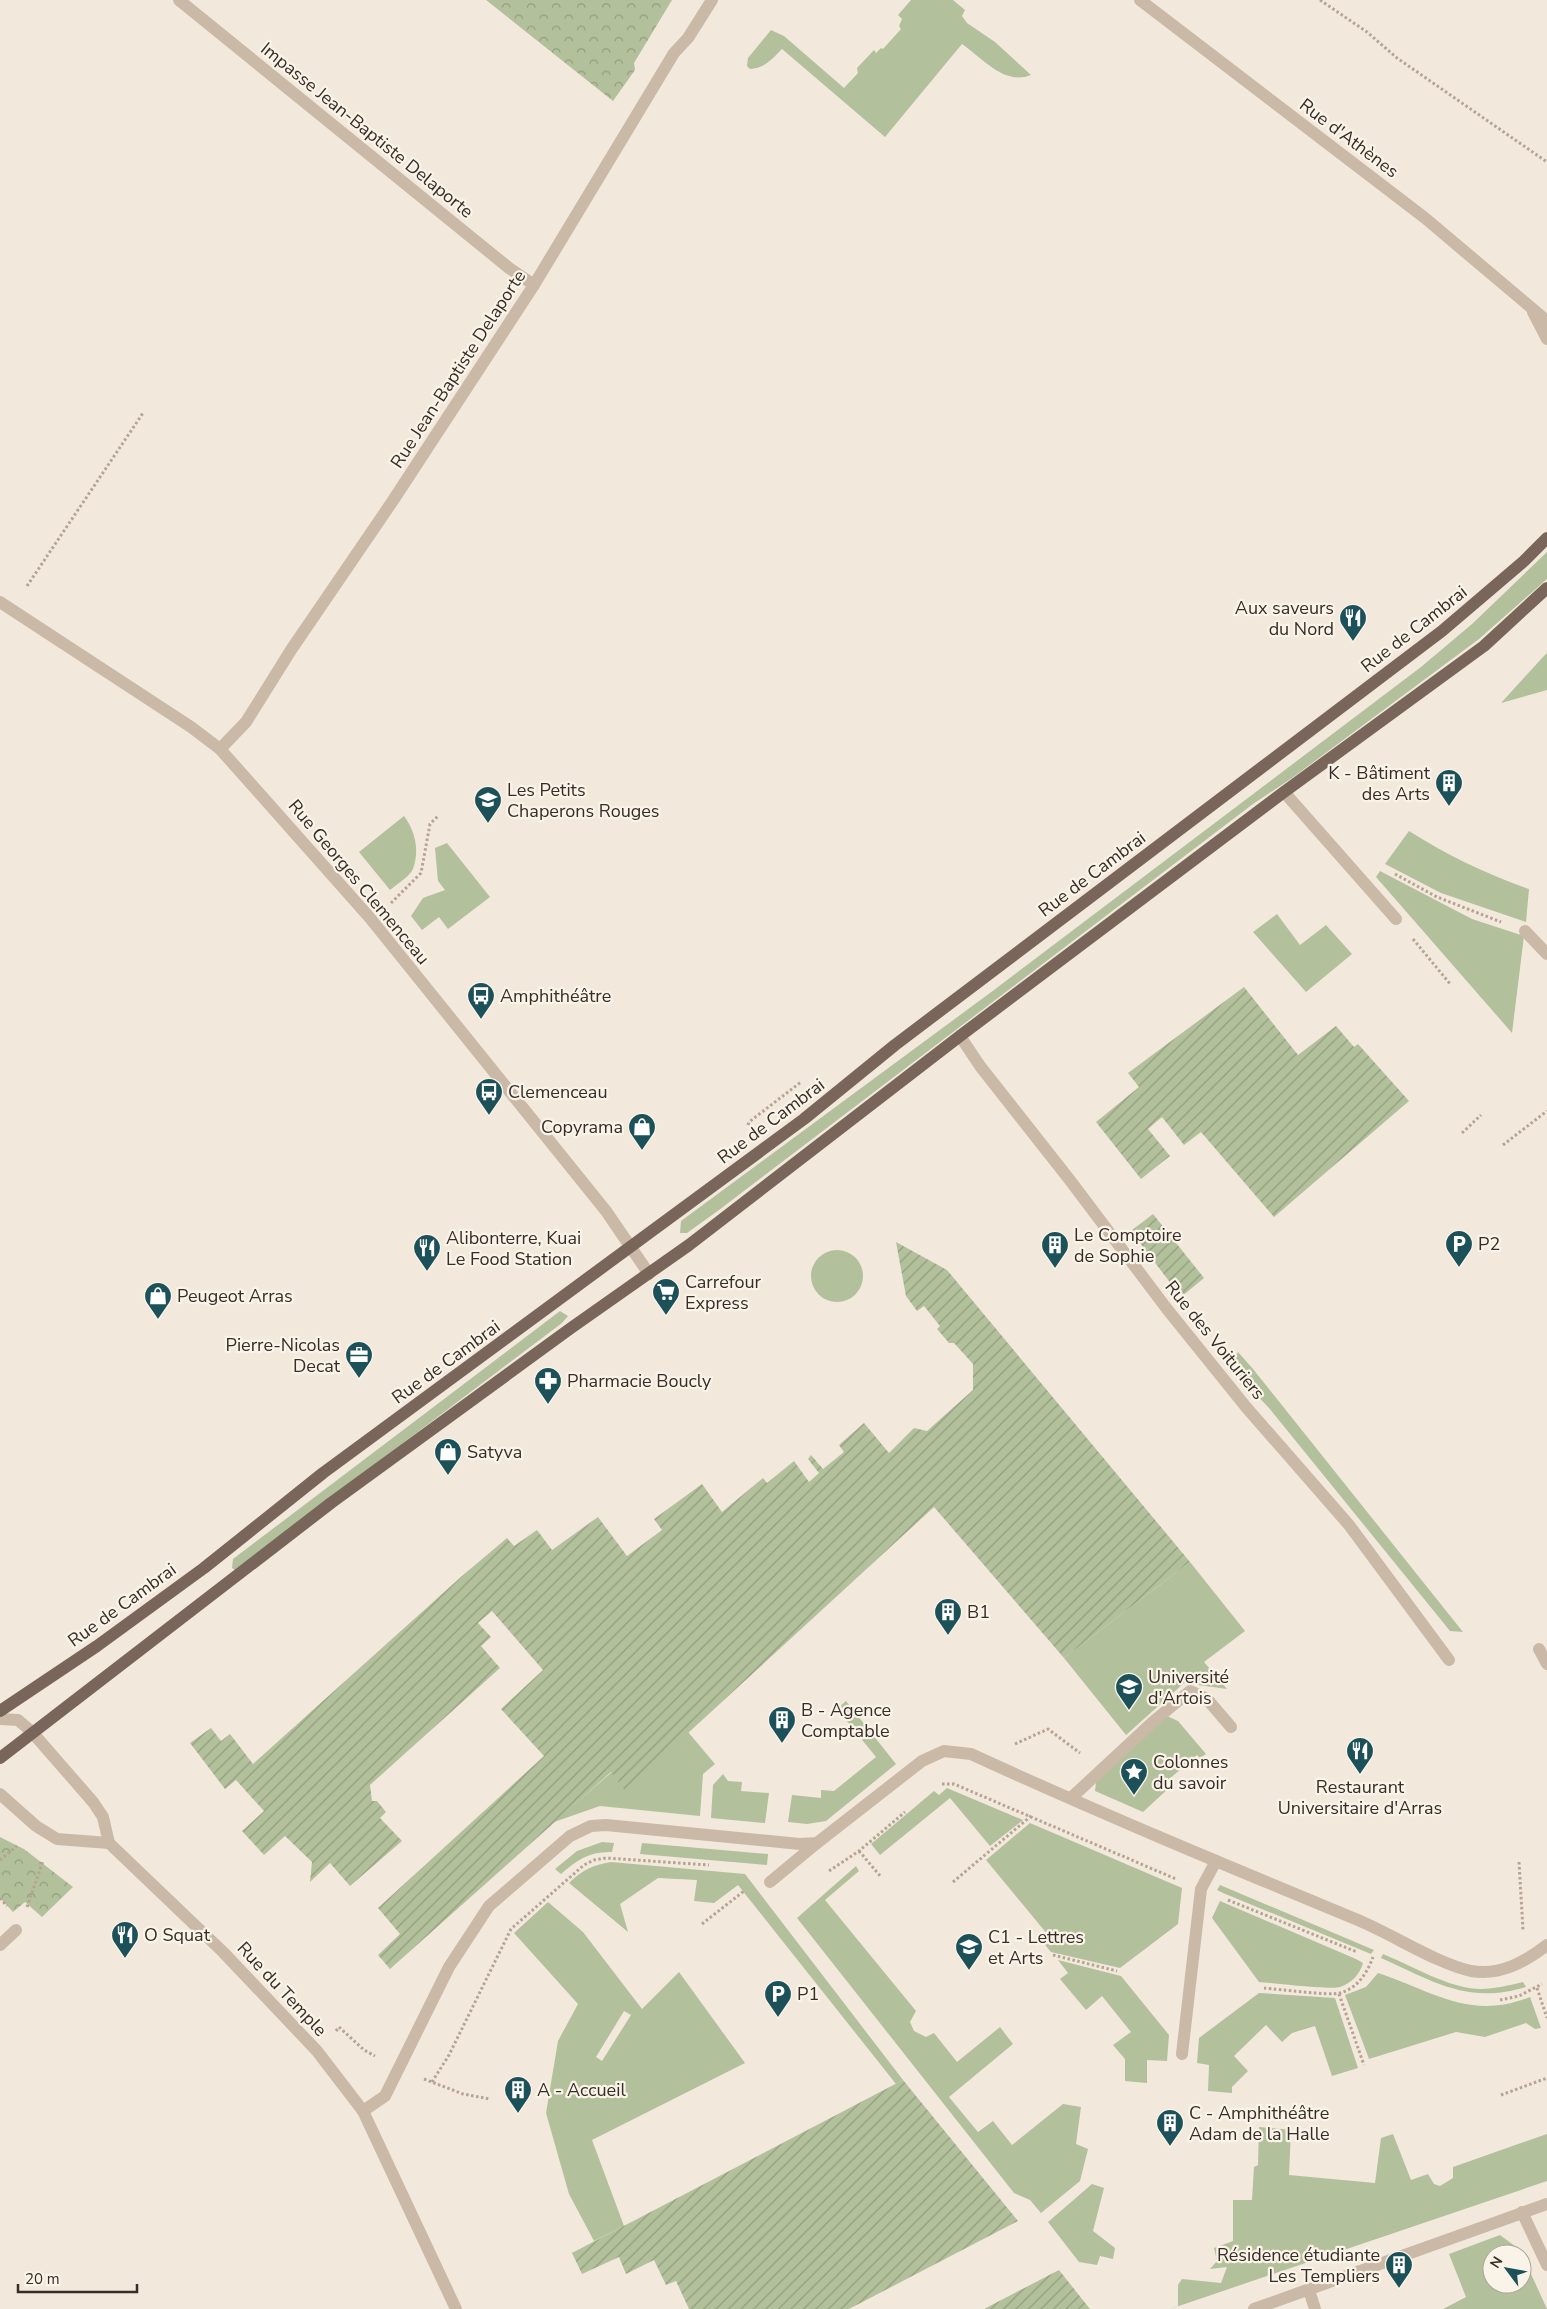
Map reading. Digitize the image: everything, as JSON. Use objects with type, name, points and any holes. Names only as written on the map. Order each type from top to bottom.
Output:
[{"type":"main road","name":"Rue de Cambrai","points":[[0,1711],[97,1646],[204,1568],[323,1473],[804,1119],[895,1045],[1442,631],[1524,561],[1547,538]]},
{"type":"main road","points":[[0,1758],[331,1503],[650,1274],[960,1036],[1284,792],[1484,646],[1547,588]]},
{"type":"street","name":"Impasse Jean-Baptiste Delaporte","points":[[179,0],[509,268],[534,285]]},
{"type":"street","name":"Rue Jean-Baptiste Delaporte","points":[[220,749],[246,722],[534,285],[674,53],[688,38],[712,0]]},
{"type":"street","name":"Rue d'Athènes","points":[[1140,0],[1425,218],[1532,310]]},
{"type":"street","points":[[1532,310],[1547,320]]},
{"type":"street","points":[[1532,310],[1547,339]]},
{"type":"street","name":"Rue Georges Clemenceau","points":[[0,602],[191,727],[220,749],[370,918],[462,1033],[519,1100],[606,1211],[650,1274]]},
{"type":"street","points":[[1284,792],[1396,919]]},
{"type":"street","points":[[1525,931],[1547,954]]},
{"type":"street","name":"Rue des Voituriers","points":[[960,1036],[980,1066],[1069,1179],[1166,1309],[1246,1407],[1349,1525],[1450,1660]]},
{"type":"street","points":[[1539,1649],[1547,1664]]},
{"type":"street","points":[[1071,1798],[1190,1691],[1207,1699],[1231,1727]]},
{"type":"street","points":[[0,1719],[18,1720],[32,1732],[93,1802],[103,1817],[109,1843],[57,1839],[36,1826],[0,1794]]},
{"type":"street","points":[[770,1882],[915,1765],[938,1752],[944,1751],[971,1754],[1216,1862],[1373,1926],[1446,1962],[1471,1971],[1491,1971],[1524,1962],[1547,1945]]},
{"type":"street","points":[[363,2111],[385,2096],[449,1967],[489,1906],[570,1836],[592,1826],[606,1825],[800,1844],[817,1843]]},
{"type":"street","name":"Rue du Temple","points":[[109,1843],[224,1952],[308,2041],[363,2111],[456,2309]]},
{"type":"street","points":[[1182,2054],[1201,1889],[1216,1862]]},
{"type":"street","points":[[0,1945],[16,1930]]},
{"type":"street","points":[[1254,2309],[1547,2204]]},
{"type":"street","points":[[1522,2212],[1547,2265]]},
{"type":"street","points":[[1309,2290],[1315,2309]]},
{"type":"path","points":[[1320,0],[1367,32],[1397,58],[1547,162]]},
{"type":"path","points":[[34,577],[143,413]]},
{"type":"path","points":[[370,918],[388,905],[421,874],[430,824],[439,815]]},
{"type":"path","points":[[1353,872],[1383,868],[1437,897],[1525,931]]},
{"type":"path","points":[[1396,919],[1450,985]]},
{"type":"path","points":[[1504,1145],[1547,1111]]},
{"type":"path","points":[[1462,1133],[1482,1115]]},
{"type":"path","points":[[998,1767],[1007,1752],[1016,1743],[1048,1730],[1103,1768]]},
{"type":"path","points":[[938,1785],[954,1784],[1201,1889],[1379,1961]]},
{"type":"path","points":[[786,1869],[826,1873],[859,1851],[910,1808]]},
{"type":"path","points":[[953,1882],[1032,1816]]},
{"type":"path","points":[[0,1860],[18,1845]]},
{"type":"path","points":[[859,1851],[881,1877]]},
{"type":"path","points":[[432,2082],[449,2055],[511,1929],[584,1865],[594,1860],[606,1858],[712,1866]]},
{"type":"path","points":[[1519,1862],[1524,1962],[1537,1988],[1547,2018]]},
{"type":"path","points":[[702,1924],[750,1886],[770,1882]]},
{"type":"path","points":[[1264,1988],[1339,1994],[1360,1982],[1368,1971],[1375,1954]]},
{"type":"path","points":[[1053,1955],[1117,1971]]},
{"type":"path","points":[[1498,2001],[1519,1996],[1547,1981]]},
{"type":"path","points":[[1339,1994],[1364,2066]]},
{"type":"path","points":[[1502,2095],[1547,2078]]},
{"type":"green space","points":[[486,0],[672,0],[634,63],[635,70],[613,101]]},
{"type":"green space","points":[[911,0],[953,0],[965,10],[962,16],[967,23],[995,42],[1031,75],[1012,77],[1003,74],[962,44],[885,137],[782,49],[764,65],[750,69],[747,66],[748,58],[771,30],[784,36],[844,88],[858,73],[857,68],[874,50],[876,53],[881,48],[883,49],[901,29],[899,26],[902,19],[898,15]]},
{"type":"green space","points":[[1547,552],[1547,579],[1479,639],[1292,778],[1253,804],[719,1210],[687,1233],[680,1233],[681,1221],[994,990],[1421,667],[1472,624]]},
{"type":"green space","points":[[1547,653],[1547,690],[1501,703],[1543,657]]},
{"type":"green space","points":[[404,816],[414,834],[415,862],[409,875],[390,890],[359,852]]},
{"type":"green space","points":[[1409,831],[1467,863],[1529,889],[1526,922],[1441,893],[1385,864]]},
{"type":"green space","points":[[447,843],[490,897],[448,929],[439,917],[422,930],[411,916],[423,898],[445,890],[438,881],[435,848]]},
{"type":"green space","points":[[1380,871],[1472,919],[1524,936],[1512,1033],[1376,877]]},
{"type":"green space","points":[[1277,914],[1300,945],[1326,925],[1352,954],[1306,992],[1253,932]]},
{"type":"green space","points":[[1244,987],[1298,1055],[1336,1026],[1354,1047],[1358,1044],[1409,1101],[1274,1217],[1201,1132],[1184,1145],[1162,1117],[1148,1129],[1170,1156],[1141,1179],[1096,1122],[1139,1087],[1128,1073]]},
{"type":"green space","points":[[1153,1214],[1204,1278],[1181,1297],[1131,1231]]},
{"type":"green space","points":[[896,1242],[947,1270],[1190,1562],[1064,1658],[934,1507],[625,1791],[611,1772],[390,1969],[378,1955],[400,1934],[378,1908],[544,1756],[501,1709],[543,1670],[492,1611],[478,1623],[491,1637],[481,1646],[500,1668],[370,1785],[372,1801],[377,1801],[386,1812],[380,1818],[402,1841],[350,1886],[330,1863],[310,1882],[312,1862],[285,1836],[264,1855],[242,1831],[264,1811],[236,1780],[225,1789],[190,1743],[211,1728],[221,1741],[230,1734],[253,1764],[462,1576],[507,1538],[514,1546],[537,1530],[552,1550],[598,1517],[627,1556],[662,1530],[654,1519],[702,1484],[722,1512],[763,1478],[767,1483],[794,1461],[809,1482],[819,1473],[808,1459],[811,1455],[823,1469],[844,1452],[839,1445],[864,1423],[889,1453],[914,1428],[927,1431],[973,1390],[973,1364],[954,1343],[949,1343],[937,1329],[940,1326],[924,1306],[917,1311],[906,1296]]},
{"type":"green space","points":[[832,1250],[842,1250],[856,1257],[863,1271],[863,1281],[856,1295],[842,1302],[832,1302],[822,1298],[815,1291],[811,1281],[811,1271],[815,1261],[822,1254]]},
{"type":"green space","points":[[560,1311],[568,1316],[562,1323],[235,1570],[232,1568],[233,1559]]},
{"type":"green space","points":[[1238,1352],[1463,1632],[1450,1631],[1269,1408],[1230,1367]]},
{"type":"green space","points":[[1190,1562],[1245,1631],[1204,1662],[1227,1689],[1184,1683],[1126,1735],[1064,1658]]},
{"type":"green space","points":[[846,1701],[896,1764],[826,1821],[807,1824],[788,1822],[792,1795],[821,1798],[821,1790],[834,1791],[876,1757],[837,1709]]},
{"type":"green space","points":[[1167,1716],[1178,1721],[1206,1754],[1200,1758],[1197,1755],[1167,1781],[1171,1786],[1143,1812],[1095,1791],[1096,1782]]},
{"type":"green space","points":[[688,1732],[715,1764],[703,1774],[700,1816],[600,1806],[554,1822],[612,1772],[625,1790]]},
{"type":"green space","points":[[723,1774],[728,1781],[742,1782],[741,1791],[769,1793],[765,1823],[711,1818],[713,1785]]},
{"type":"green space","points":[[947,1788],[1023,1820],[990,1846],[950,1798],[880,1855],[871,1844],[934,1791],[939,1795]]},
{"type":"green space","points":[[1030,1823],[1182,1888],[1178,1924],[1120,1968],[1051,1952],[1041,1940],[1048,1935],[986,1860]]},
{"type":"green space","points":[[0,1837],[24,1849],[73,1887],[42,1917],[25,1902],[13,1912],[0,1898]]},
{"type":"green space","points":[[602,1842],[614,1843],[612,1852],[597,1853],[584,1857],[561,1874],[555,1869],[577,1851]]},
{"type":"green space","points":[[642,1843],[768,1854],[767,1865],[640,1854]]},
{"type":"green space","points":[[611,1862],[745,1874],[903,2080],[896,2084],[738,1885],[714,1903],[694,1901],[697,1880],[658,1878],[620,1904],[628,1932],[569,1883],[588,1869]]},
{"type":"green space","points":[[856,1866],[859,1871],[825,1900],[916,2011],[910,2022],[914,2031],[926,2037],[934,2033],[957,2062],[1000,2027],[1013,2044],[949,2097],[978,2132],[993,2121],[1012,2145],[1063,2104],[1081,2107],[1076,2144],[1088,2149],[1080,2181],[1041,2213],[1030,2200],[1014,2193],[797,1918]]},
{"type":"green space","points":[[1220,1885],[1374,1950],[1371,1954],[1223,1893],[1217,1890]]},
{"type":"green space","points":[[1220,1901],[1356,1959],[1363,1963],[1360,1971],[1348,1983],[1335,1988],[1259,1982],[1212,1918]]},
{"type":"green space","points":[[548,1902],[583,1932],[642,2009],[679,1972],[745,2063],[592,2140],[624,2226],[594,2241],[569,2194],[546,2113],[558,2041],[578,2004],[514,1933]],"holes":[[[624,2011],[631,2015],[602,2061],[596,2057]]]},
{"type":"green space","points":[[1383,1954],[1458,1986],[1483,1989],[1523,1982],[1526,1987],[1505,1992],[1468,1992],[1434,1982],[1381,1958]]},
{"type":"green space","points":[[1058,1960],[1121,1976],[1169,2035],[1167,2061],[1147,2060],[1147,2083],[1125,2081],[1125,2059],[1113,2045],[1131,2032],[1102,1996],[1086,2010],[1060,1979],[1068,1973]]},
{"type":"green space","points":[[1378,1973],[1434,1995],[1470,2005],[1508,2004],[1530,1997],[1541,2028],[1535,2029],[1526,2023],[1485,2037],[1456,2032],[1369,2059],[1345,1995],[1366,1987]]},
{"type":"green space","points":[[1259,1993],[1335,1998],[1358,2068],[1332,2076],[1315,2026],[1292,2033],[1282,2042],[1266,2025],[1234,2056],[1248,2071],[1232,2087],[1232,2093],[1208,2091],[1209,2065],[1197,2063],[1199,2038]]},
{"type":"green space","points":[[903,2080],[1018,2221],[849,2309],[689,2309],[676,2281],[666,2285],[654,2260],[626,2274],[619,2257],[582,2274],[572,2253]]},
{"type":"green space","points":[[1259,2127],[1291,2130],[1289,2175],[1375,2183],[1381,2138],[1393,2134],[1411,2180],[1428,2174],[1434,2184],[1440,2186],[1453,2178],[1453,2167],[1547,2134],[1547,2181],[1170,2309],[1178,2306],[1178,2285],[1182,2279],[1221,2283],[1227,2267],[1210,2269],[1217,2261],[1214,2248],[1233,2241],[1233,2200],[1252,2200],[1254,2167],[1258,2165]]},
{"type":"green space","points":[[1092,2184],[1104,2188],[1093,2231],[1115,2248],[1113,2259],[1100,2256],[1097,2265],[1079,2262],[1048,2222]]},
{"type":"green space","points":[[1500,2235],[1512,2244],[1482,2244],[1482,2294],[1532,2294],[1532,2276],[1547,2309],[1443,2309],[1466,2297],[1449,2254]]},
{"type":"green space","points":[[1059,2270],[1090,2309],[984,2309]]},
{"type":"place","name":"Aux saveurs du Nord","points":[[1353,642]]},
{"type":"place","name":"K - Bâtiment des Arts","points":[[1449,807]]},
{"type":"place","name":"Les Petits Chaperons Rouges","points":[[488,824]]},
{"type":"place","name":"Amphithéâtre","points":[[481,1020]]},
{"type":"place","name":"Clemenceau","points":[[489,1116]]},
{"type":"place","name":"Copyrama","points":[[642,1151]]},
{"type":"place","name":"P2","points":[[1459,1268]]},
{"type":"place","name":"Le Comptoire de Sophie","points":[[1055,1269]]},
{"type":"place","name":"Alibonterre, Kuai Le Food Station","points":[[427,1272]]},
{"type":"place","name":"Carrefour Express","points":[[666,1316]]},
{"type":"place","name":"Peugeot Arras","points":[[158,1320]]},
{"type":"place","name":"Pierre-Nicolas Decat","points":[[359,1379]]},
{"type":"place","name":"Pharmacie Boucly","points":[[548,1405]]},
{"type":"place","name":"Satyva","points":[[448,1476]]},
{"type":"place","name":"B1","points":[[948,1636]]},
{"type":"place","name":"Université d'Artois","points":[[1129,1711]]},
{"type":"place","name":"B - Agence Comptable","points":[[782,1744]]},
{"type":"place","name":"Restaurant Universitaire d'Arras","points":[[1360,1775]]},
{"type":"place","name":"Colonnes du savoir","points":[[1134,1796]]},
{"type":"place","name":"O Squat","points":[[125,1959]]},
{"type":"place","name":"C1 - Lettres et Arts","points":[[969,1971]]},
{"type":"place","name":"P1","points":[[778,2018]]},
{"type":"place","name":"A - Accueil","points":[[518,2114]]},
{"type":"place","name":"C - Amphithéâtre Adam de la Halle","points":[[1170,2147]]},
{"type":"place","name":"Résidence étudiante Les Templiers","points":[[1399,2289]]}]
